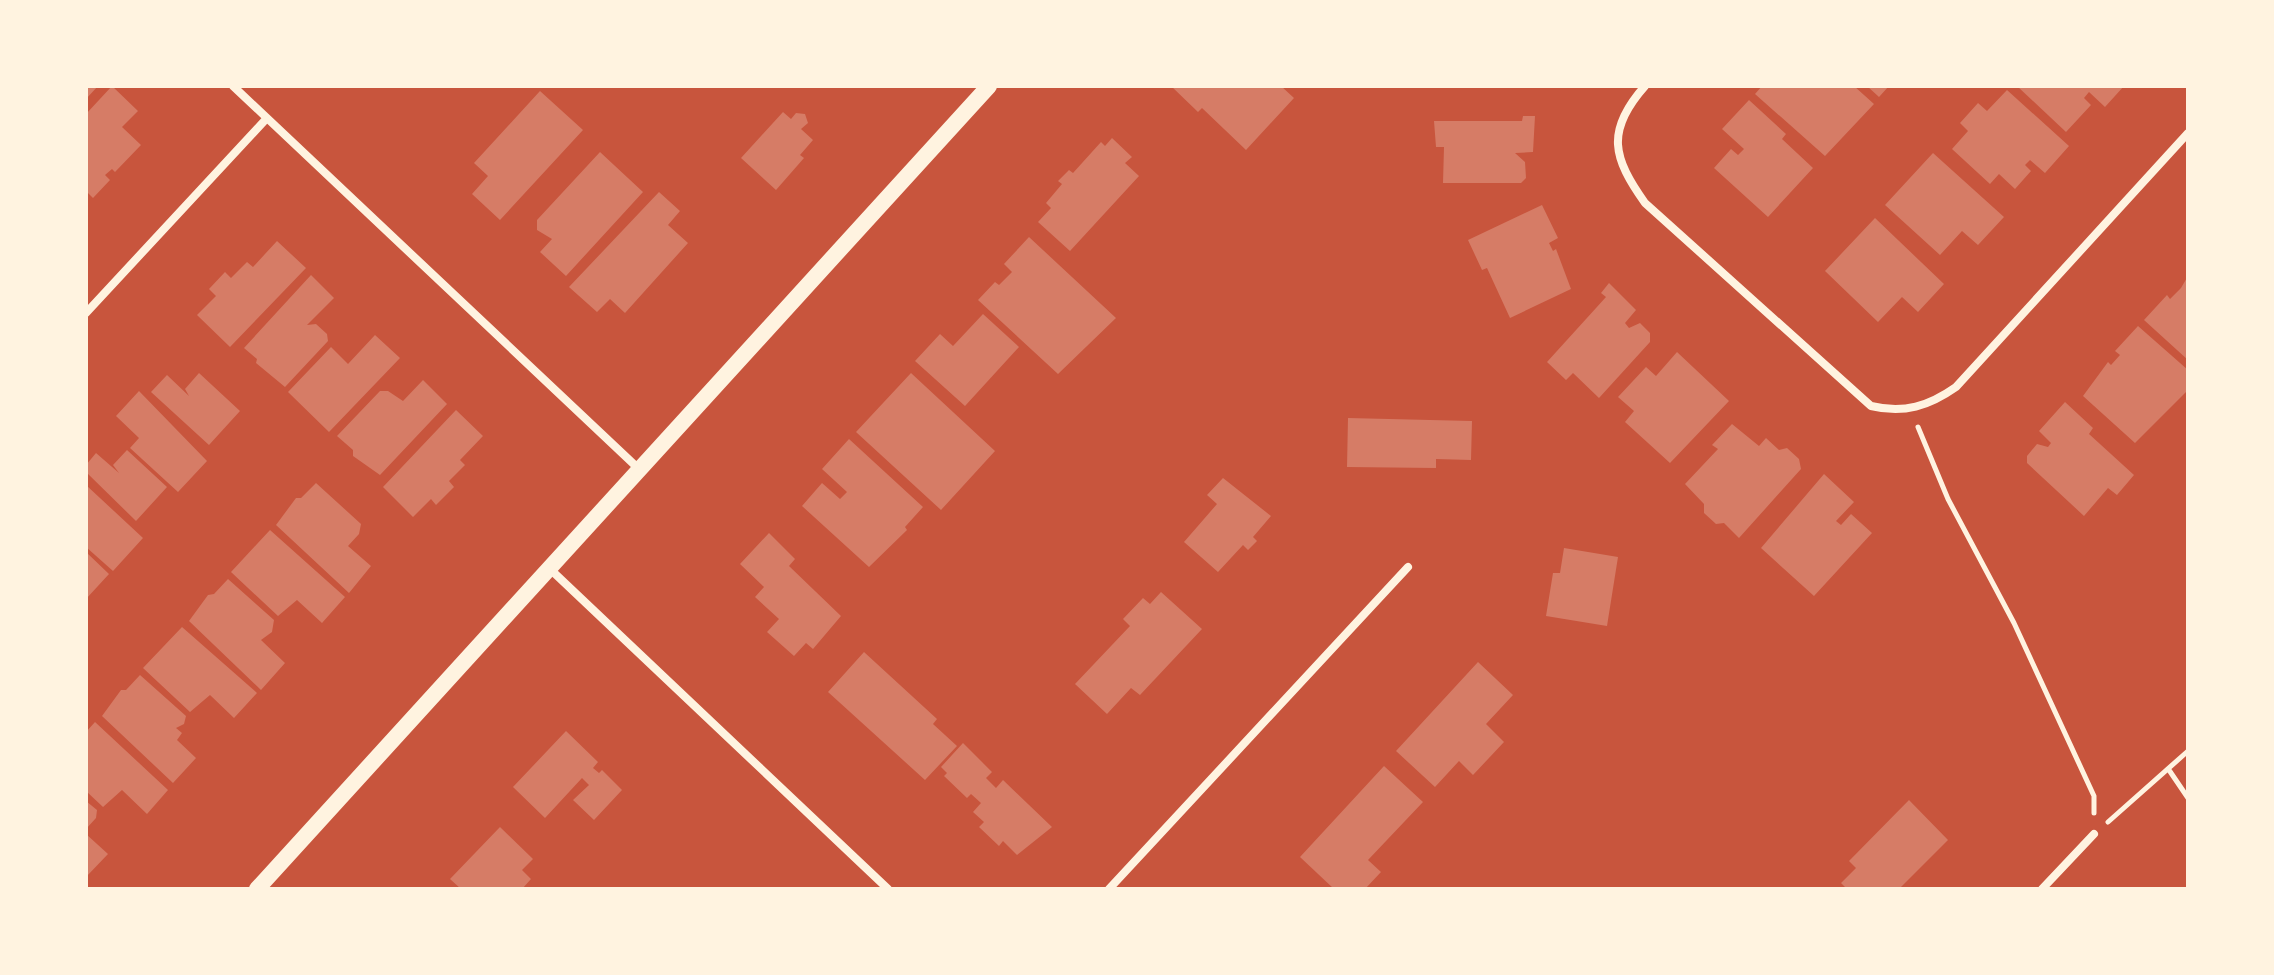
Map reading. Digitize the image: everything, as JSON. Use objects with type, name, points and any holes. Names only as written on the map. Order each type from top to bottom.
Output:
[{"type":"main road","points":[[257,889],[989,86]]},
{"type":"street","points":[[233,86],[640,470]]},
{"type":"street","points":[[1645,86],[1630,103],[1616,141],[1623,173],[1645,203],[1871,406],[1891,410],[1922,407],[1956,387],[2188,133]]},
{"type":"street","points":[[86,313],[267,118]]},
{"type":"street","points":[[1109,889],[1408,567]]},
{"type":"street","points":[[550,569],[888,889]]},
{"type":"street","points":[[2042,889],[2094,834]]},
{"type":"path","points":[[1929,451],[1948,499],[2014,623],[2094,796],[2094,834]]},
{"type":"path","points":[[2094,834],[2188,751]]},
{"type":"path","points":[[2169,770],[2188,798]]},
{"type":"building","points":[[86,86],[98,86],[86,99]]},
{"type":"building","points":[[112,86],[138,111],[122,127],[141,145],[115,172],[112,169],[105,175],[110,180],[93,198],[86,191],[86,114]]},
{"type":"building","points":[[1171,86],[1281,86],[1294,98],[1246,150],[1202,108],[1198,112]]},
{"type":"building","points":[[1762,86],[1854,86],[1874,104],[1825,156],[1755,94]]},
{"type":"building","points":[[1867,86],[1889,86],[1879,97]]},
{"type":"building","points":[[2017,86],[2124,86],[2105,107],[2089,92],[2084,98],[2091,105],[2066,132]]},
{"type":"building","points":[[2007,90],[2069,146],[2045,173],[2030,160],[2025,165],[2031,171],[2015,189],[1999,174],[1990,184],[1952,149],[1968,131],[1960,123],[1978,103],[1987,111]]},
{"type":"building","points":[[540,91],[583,130],[500,220],[472,194],[488,176],[474,163]]},
{"type":"building","points":[[1749,100],[1786,134],[1782,139],[1813,168],[1768,217],[1714,168],[1731,149],[1738,155],[1744,149],[1722,129]]},
{"type":"building","points":[[783,112],[791,119],[796,113],[805,114],[808,123],[801,129],[813,140],[800,155],[804,158],[776,190],[741,158]]},
{"type":"building","points":[[1523,116],[1535,116],[1533,152],[1515,153],[1525,162],[1526,178],[1521,183],[1443,183],[1444,147],[1436,147],[1434,121],[1522,121]]},
{"type":"building","points":[[1112,138],[1132,157],[1125,163],[1139,176],[1070,251],[1038,222],[1051,208],[1046,203],[1062,184],[1058,181],[1069,170],[1073,173],[1101,142],[1105,146]]},
{"type":"building","points":[[600,152],[643,192],[566,276],[540,252],[552,239],[537,230],[537,220]]},
{"type":"building","points":[[1933,153],[2004,217],[1978,245],[1962,231],[1940,255],[1885,205]]},
{"type":"building","points":[[659,192],[680,211],[668,225],[688,243],[625,313],[610,299],[597,312],[569,287]]},
{"type":"building","points":[[1542,205],[1558,238],[1549,243],[1553,251],[1556,249],[1571,289],[1510,318],[1487,268],[1482,270],[1468,240]]},
{"type":"building","points":[[1875,218],[1944,284],[1918,312],[1902,297],[1878,322],[1825,271]]},
{"type":"building","points":[[1029,237],[1116,318],[1058,374],[978,300],[995,282],[999,285],[1012,272],[1004,264]]},
{"type":"building","points":[[277,241],[306,268],[230,347],[197,315],[216,296],[209,289],[225,272],[231,278],[247,262],[253,267]]},
{"type":"building","points":[[311,275],[334,298],[307,325],[316,324],[327,334],[328,341],[285,387],[256,363],[257,359],[244,348]]},
{"type":"building","points":[[2188,276],[2188,360],[2144,320],[2167,295],[2170,299],[2181,288]]},
{"type":"building","points":[[1609,283],[1636,310],[1625,323],[1629,328],[1640,323],[1650,333],[1650,342],[1599,398],[1573,373],[1566,380],[1547,362],[1606,297],[1601,293]]},
{"type":"building","points":[[983,314],[1019,347],[965,406],[915,361],[940,334],[953,346]]},
{"type":"building","points":[[2138,326],[2188,370],[2188,390],[2135,443],[2083,396],[2108,362],[2111,365],[2120,355],[2115,351]]},
{"type":"building","points":[[375,335],[400,358],[329,432],[288,392],[331,347],[348,364]]},
{"type":"building","points":[[1677,352],[1729,401],[1670,463],[1625,422],[1634,411],[1618,397],[1646,367],[1656,376]]},
{"type":"building","points":[[199,373],[240,411],[209,445],[151,392],[167,375],[189,396],[185,389]]},
{"type":"building","points":[[911,373],[995,451],[941,510],[856,432]]},
{"type":"building","points":[[423,380],[447,404],[380,475],[353,456],[353,450],[337,436],[380,391],[388,391],[403,401]]},
{"type":"building","points":[[139,391],[207,461],[178,492],[130,448],[139,438],[116,416]]},
{"type":"building","points":[[2065,402],[2093,428],[2089,434],[2134,475],[2117,495],[2108,488],[2084,516],[2027,463],[2027,456],[2037,444],[2048,447],[2051,443],[2039,431]]},
{"type":"building","points":[[456,410],[483,436],[460,460],[465,465],[449,481],[454,487],[436,505],[431,499],[413,517],[383,487]]},
{"type":"building","points":[[1348,418],[1472,421],[1471,460],[1436,459],[1436,468],[1347,467]]},
{"type":"building","points":[[1732,424],[1759,446],[1766,438],[1779,450],[1787,448],[1799,459],[1801,469],[1739,538],[1724,523],[1716,524],[1704,513],[1704,504],[1685,484],[1718,449],[1712,445]]},
{"type":"building","points":[[849,439],[923,507],[905,527],[907,530],[869,567],[802,506],[822,483],[840,499],[847,492],[822,469]]},
{"type":"building","points":[[127,450],[167,487],[136,521],[86,472],[86,465],[96,453],[119,473],[113,465]]},
{"type":"building","points":[[1824,474],[1854,502],[1836,521],[1841,525],[1851,514],[1872,533],[1814,596],[1761,548]]},
{"type":"building","points":[[1223,478],[1271,516],[1253,537],[1257,541],[1248,550],[1243,545],[1218,572],[1184,542],[1217,504],[1207,495]]},
{"type":"building","points":[[316,483],[361,524],[359,534],[348,546],[371,566],[349,593],[276,525],[296,498],[301,498]]},
{"type":"building","points":[[86,485],[143,538],[113,571],[86,547]]},
{"type":"building","points":[[270,530],[345,597],[322,623],[297,600],[278,616],[231,572]]},
{"type":"building","points":[[769,533],[795,559],[789,566],[841,616],[813,649],[806,643],[794,656],[767,632],[779,619],[755,597],[764,587],[740,564]]},
{"type":"building","points":[[1564,548],[1618,557],[1607,626],[1546,616],[1553,573],[1560,573]]},
{"type":"building","points":[[86,552],[109,574],[86,599]]},
{"type":"building","points":[[228,579],[274,620],[272,632],[261,640],[285,663],[261,690],[189,621],[208,595],[214,594]]},
{"type":"building","points":[[1161,592],[1202,629],[1140,695],[1131,688],[1107,714],[1075,684],[1130,626],[1123,619],[1143,598],[1150,604]]},
{"type":"building","points":[[182,627],[257,693],[234,718],[210,695],[190,712],[143,668]]},
{"type":"building","points":[[864,652],[937,719],[933,724],[957,746],[925,780],[828,692]]},
{"type":"building","points":[[1478,662],[1513,695],[1486,724],[1504,742],[1473,775],[1459,761],[1435,787],[1396,751]]},
{"type":"building","points":[[140,675],[186,716],[184,724],[176,728],[182,733],[177,740],[196,758],[173,783],[102,716],[121,690],[126,690]]},
{"type":"building","points":[[95,722],[168,790],[147,814],[122,790],[103,807],[86,791],[86,732]]},
{"type":"building","points":[[566,731],[598,762],[593,768],[599,773],[602,770],[622,790],[594,820],[573,800],[589,785],[582,778],[545,818],[513,787]]},
{"type":"building","points":[[963,743],[992,772],[986,778],[996,788],[1003,780],[1052,827],[1017,855],[1003,841],[999,846],[979,827],[984,822],[973,812],[981,803],[971,794],[967,798],[944,776],[947,773],[941,767]]},
{"type":"building","points":[[1384,766],[1423,802],[1368,860],[1381,872],[1365,889],[1334,889],[1300,857]]},
{"type":"building","points":[[1909,800],[1948,840],[1899,889],[1847,889],[1841,883],[1856,868],[1849,861]]},
{"type":"building","points":[[86,801],[97,810],[96,818],[86,829]]},
{"type":"building","points":[[500,827],[533,859],[522,870],[531,879],[522,889],[461,889],[450,879]]},
{"type":"building","points":[[86,834],[108,854],[86,877]]}]
